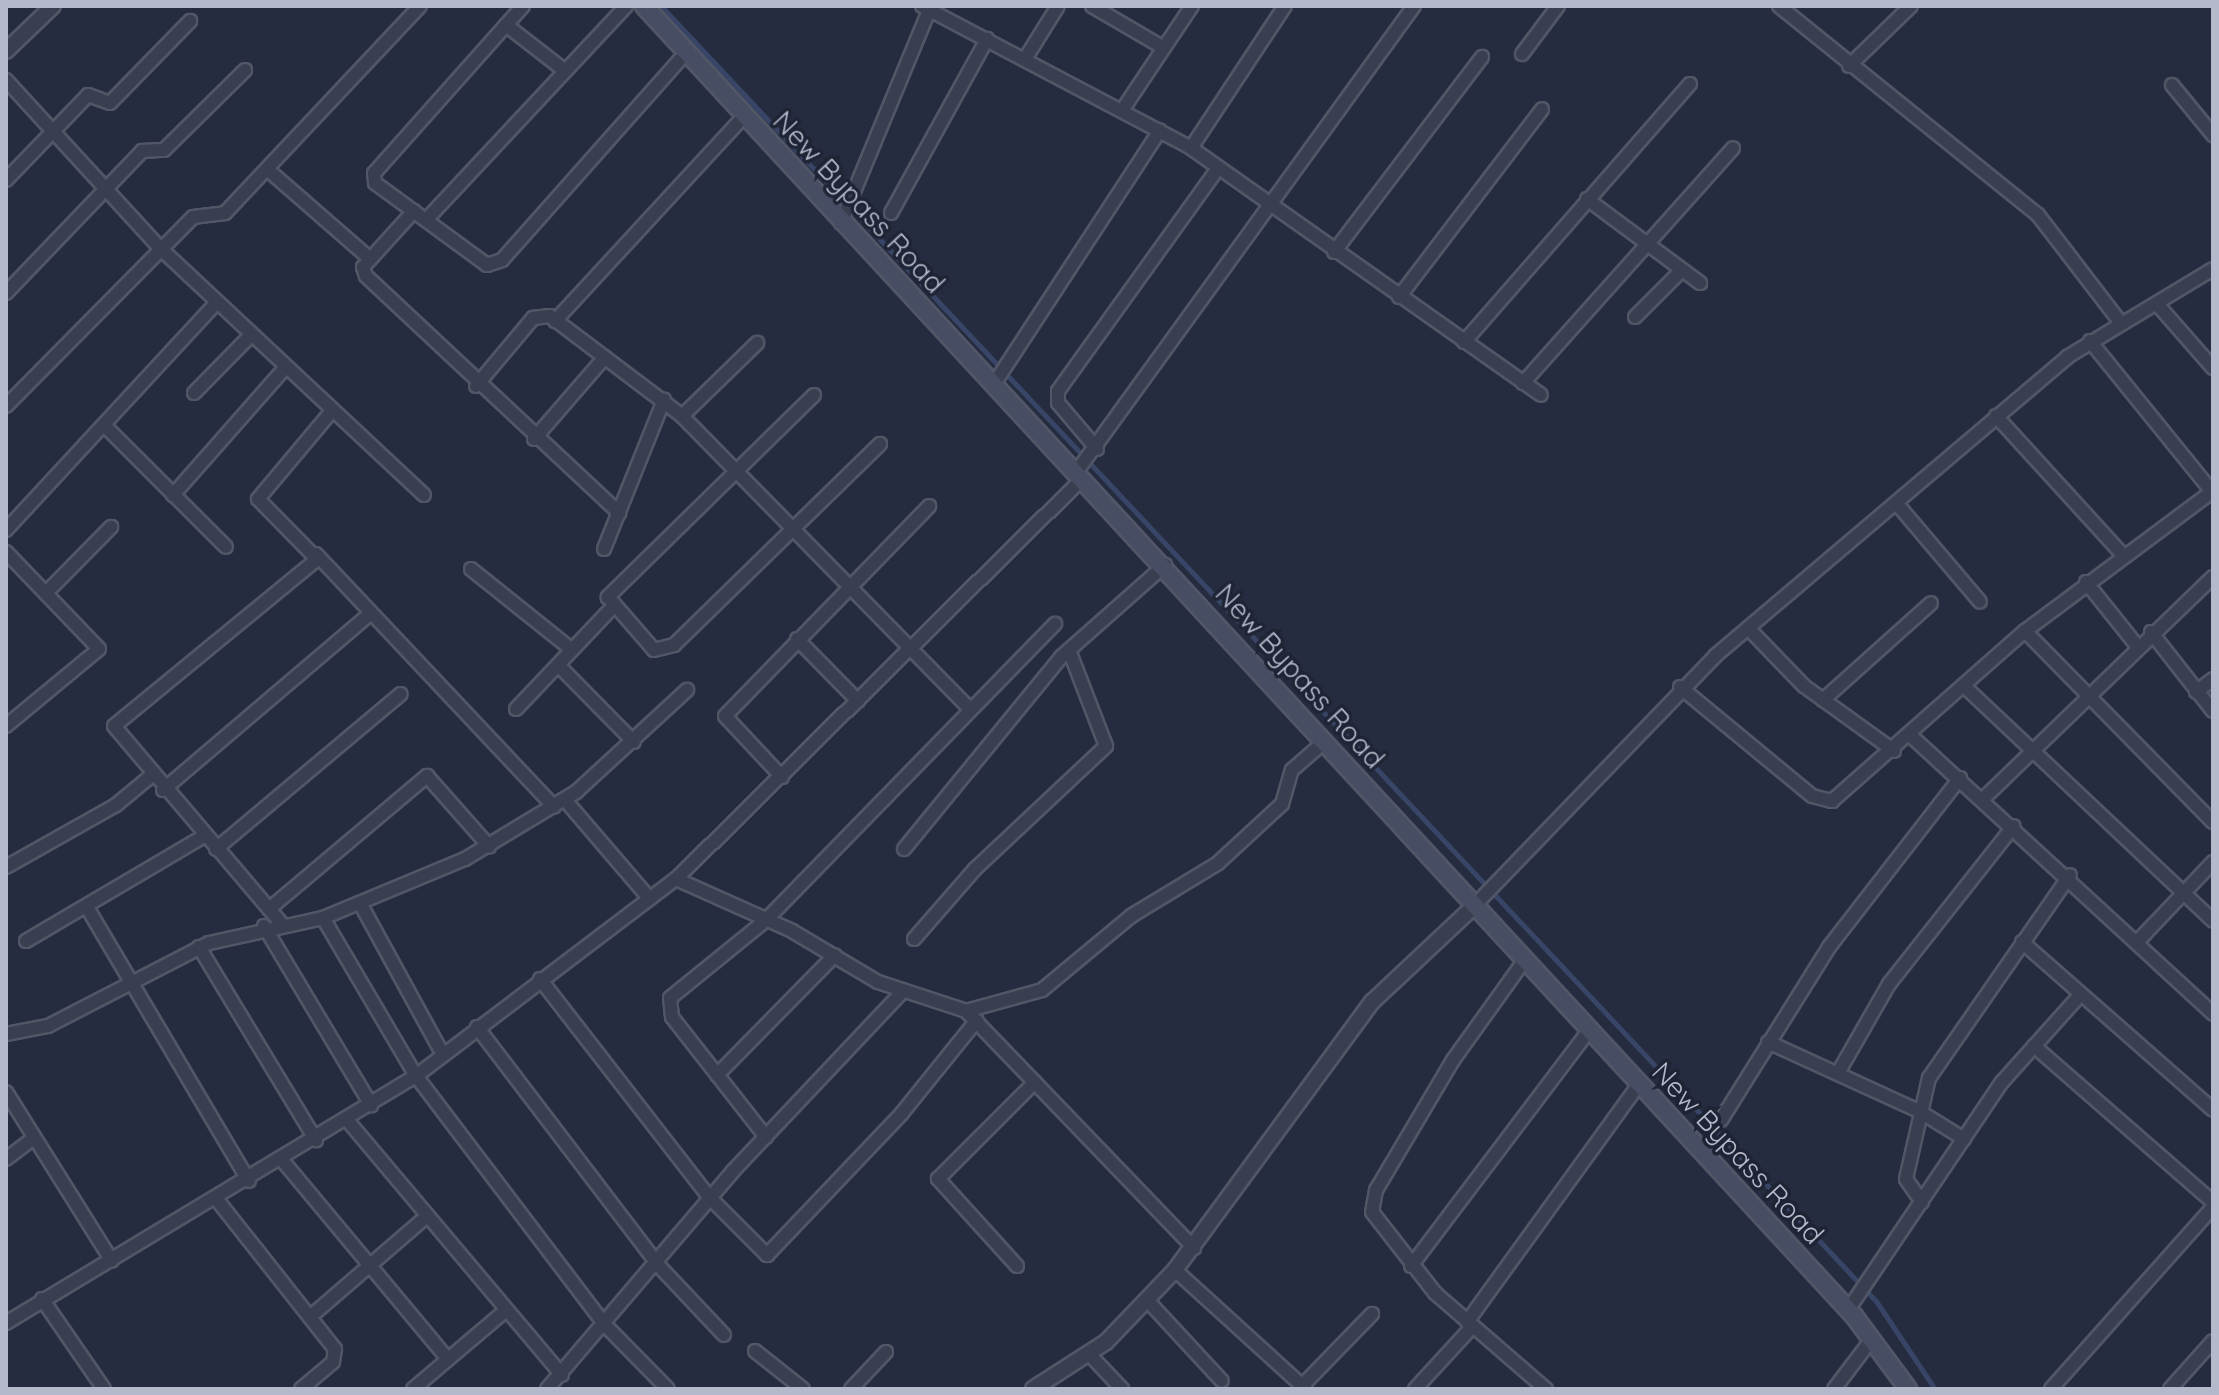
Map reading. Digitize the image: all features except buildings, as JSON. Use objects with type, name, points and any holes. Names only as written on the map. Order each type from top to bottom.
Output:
[{"type":"main road","name":"New Bypass Road","points":[[644,6],[744,116],[1087,464],[1165,565],[1324,742],[1478,901],[1524,961],[1589,1031],[1853,1305],[1872,1339],[1908,1389]]},
{"type":"street","points":[[6,51],[53,6]]},
{"type":"street","points":[[6,406],[198,214],[221,217],[420,6]]},
{"type":"street","points":[[523,6],[374,173],[375,183],[494,265],[686,53]]},
{"type":"street","points":[[426,220],[626,6]]},
{"type":"street","points":[[1025,59],[1058,6]]},
{"type":"street","points":[[1092,6],[1164,48]]},
{"type":"street","points":[[1123,109],[1192,6]]},
{"type":"street","points":[[1191,148],[1285,6]]},
{"type":"street","points":[[6,1323],[42,1299],[218,1201],[416,1076],[540,979],[676,879],[910,649],[1087,464],[1414,6]]},
{"type":"street","points":[[1522,54],[1558,6]]},
{"type":"street","points":[[1779,6],[1849,66],[2038,215],[2121,323]]},
{"type":"street","points":[[1849,66],[1911,6]]},
{"type":"street","points":[[844,216],[855,195],[927,7],[1191,148],[1272,209],[1541,395]]},
{"type":"street","points":[[6,180],[88,95],[110,103],[190,21]]},
{"type":"street","points":[[506,25],[565,71]]},
{"type":"street","points":[[891,213],[987,39]]},
{"type":"street","points":[[1334,252],[1482,57]]},
{"type":"street","points":[[6,293],[146,148],[170,145],[245,70]]},
{"type":"street","points":[[6,80],[161,249],[284,369],[424,495]]},
{"type":"street","points":[[1464,342],[1690,84]]},
{"type":"street","points":[[2172,85],[2213,135]]},
{"type":"street","points":[[1399,297],[1542,109]]},
{"type":"street","points":[[555,321],[744,116]]},
{"type":"street","points":[[1001,375],[1160,130]]},
{"type":"street","points":[[1523,383],[1733,148]]},
{"type":"street","points":[[1087,464],[1058,403],[1058,391],[1218,168]]},
{"type":"street","points":[[267,169],[370,259]]},
{"type":"street","points":[[1587,199],[1700,283]]},
{"type":"street","points":[[414,211],[370,259],[366,276],[476,386],[619,513]]},
{"type":"street","points":[[1033,1389],[1090,1355],[1175,1270],[1372,1002],[1495,885],[1680,687],[1996,416],[2090,341],[2213,269]]},
{"type":"street","points":[[1635,317],[1682,270]]},
{"type":"street","points":[[6,530],[107,428],[216,303]]},
{"type":"street","points":[[2157,304],[2213,368]]},
{"type":"street","points":[[476,386],[533,318],[555,321],[682,416],[789,530],[970,709]]},
{"type":"street","points":[[194,393],[250,336]]},
{"type":"street","points":[[1680,687],[1823,801],[1844,795],[2025,631],[2122,554],[2213,492],[2090,341]]},
{"type":"street","points":[[682,416],[757,343]]},
{"type":"street","points":[[534,439],[605,357]]},
{"type":"street","points":[[173,495],[284,369]]},
{"type":"street","points":[[814,395],[608,597],[612,608],[654,650],[666,650],[880,444]]},
{"type":"street","points":[[604,549],[664,400]]},
{"type":"street","points":[[331,412],[258,499],[316,554],[650,899]]},
{"type":"street","points":[[1996,416],[2122,554]]},
{"type":"street","points":[[107,428],[226,547]]},
{"type":"street","points":[[1897,504],[1980,602]]},
{"type":"street","points":[[782,777],[724,720],[797,639],[929,506]]},
{"type":"street","points":[[46,593],[111,527]]},
{"type":"street","points":[[6,552],[98,653],[6,726]]},
{"type":"street","points":[[281,923],[151,776],[114,726],[316,554]]},
{"type":"street","points":[[904,849],[1069,650],[1165,565]]},
{"type":"street","points":[[471,569],[572,650]]},
{"type":"street","points":[[1984,798],[2086,692],[2213,577]]},
{"type":"street","points":[[2086,582],[2137,646]]},
{"type":"street","points":[[1823,700],[1931,603]]},
{"type":"street","points":[[516,709],[612,608]]},
{"type":"street","points":[[163,790],[371,613]]},
{"type":"street","points":[[766,1137],[717,1075],[668,1003],[766,920],[1055,624]]},
{"type":"street","points":[[1748,628],[1823,700],[1894,751]]},
{"type":"street","points":[[2025,631],[2213,822]]},
{"type":"street","points":[[2151,632],[2213,711]]},
{"type":"street","points":[[797,639],[858,701]]},
{"type":"street","points":[[914,939],[975,869],[1106,746],[1069,650]]},
{"type":"street","points":[[558,665],[634,742]]},
{"type":"street","points":[[2196,692],[2213,679]]},
{"type":"street","points":[[1964,686],[2185,891],[2213,921]]},
{"type":"street","points":[[6,1034],[48,1026],[128,979],[199,947],[264,926],[323,918],[361,905],[489,846],[560,803],[634,742],[687,690]]},
{"type":"street","points":[[216,849],[401,694]]},
{"type":"street","points":[[1910,735],[2140,939],[2213,1014]]},
{"type":"street","points":[[540,979],[710,1198],[760,1252],[772,1254],[972,1016],[1042,990],[1131,916],[1218,863],[1282,804],[1292,770],[1324,742]]},
{"type":"street","points":[[6,867],[105,812],[151,776]]},
{"type":"street","points":[[269,909],[427,776],[489,846]]},
{"type":"street","points":[[1721,1120],[1829,947],[1960,778]]},
{"type":"street","points":[[1838,1073],[1895,976],[2014,826]]},
{"type":"street","points":[[26,941],[88,909],[204,836]]},
{"type":"street","points":[[2140,939],[2213,862]]},
{"type":"street","points":[[1922,1202],[1906,1185],[1919,1111],[1942,1054],[2070,875]]},
{"type":"street","points":[[676,879],[766,920],[903,991],[972,1016],[1194,1248]]},
{"type":"street","points":[[361,905],[443,1055]]},
{"type":"street","points":[[88,909],[249,1181]]},
{"type":"street","points":[[323,918],[416,1076],[606,1326],[661,1387]]},
{"type":"street","points":[[264,926],[371,1105]]},
{"type":"street","points":[[2022,942],[2213,1110]]},
{"type":"street","points":[[199,947],[316,1140]]},
{"type":"street","points":[[717,1075],[835,955]]},
{"type":"street","points":[[1524,961],[1453,1060],[1376,1190],[1374,1220],[1411,1266],[1469,1324],[1543,1388]]},
{"type":"street","points":[[547,1389],[606,1326],[710,1198],[903,991]]},
{"type":"street","points":[[1853,1305],[1964,1139],[2034,1046],[2081,994]]},
{"type":"street","points":[[477,1027],[658,1265],[724,1335]]},
{"type":"street","points":[[1411,1266],[1589,1031]]},
{"type":"street","points":[[1768,1042],[1919,1111],[1964,1139]]},
{"type":"street","points":[[2034,1046],[2213,1204],[2051,1389]]},
{"type":"street","points":[[1017,1266],[938,1179],[1035,1082]]},
{"type":"street","points":[[1415,1389],[1469,1324],[1639,1084]]},
{"type":"street","points":[[6,1092],[112,1261]]},
{"type":"street","points":[[348,1121],[562,1375]]},
{"type":"street","points":[[6,1159],[33,1139]]},
{"type":"street","points":[[282,1160],[448,1359]]},
{"type":"street","points":[[218,1201],[310,1317],[336,1357],[301,1389]]},
{"type":"street","points":[[310,1317],[427,1216]]},
{"type":"street","points":[[1175,1270],[1302,1388],[1372,1314]]},
{"type":"street","points":[[42,1299],[104,1389]]},
{"type":"street","points":[[1147,1300],[1222,1381]]},
{"type":"street","points":[[413,1389],[506,1310]]},
{"type":"street","points":[[1834,1389],[1872,1339]]},
{"type":"street","points":[[2170,1389],[2213,1341]]},
{"type":"street","points":[[755,1351],[803,1389]]},
{"type":"street","points":[[851,1389],[886,1352]]},
{"type":"street","points":[[1090,1355],[1122,1389]]},
{"type":"waterway","points":[[661,6],[1876,1301],[1935,1389]]}]
